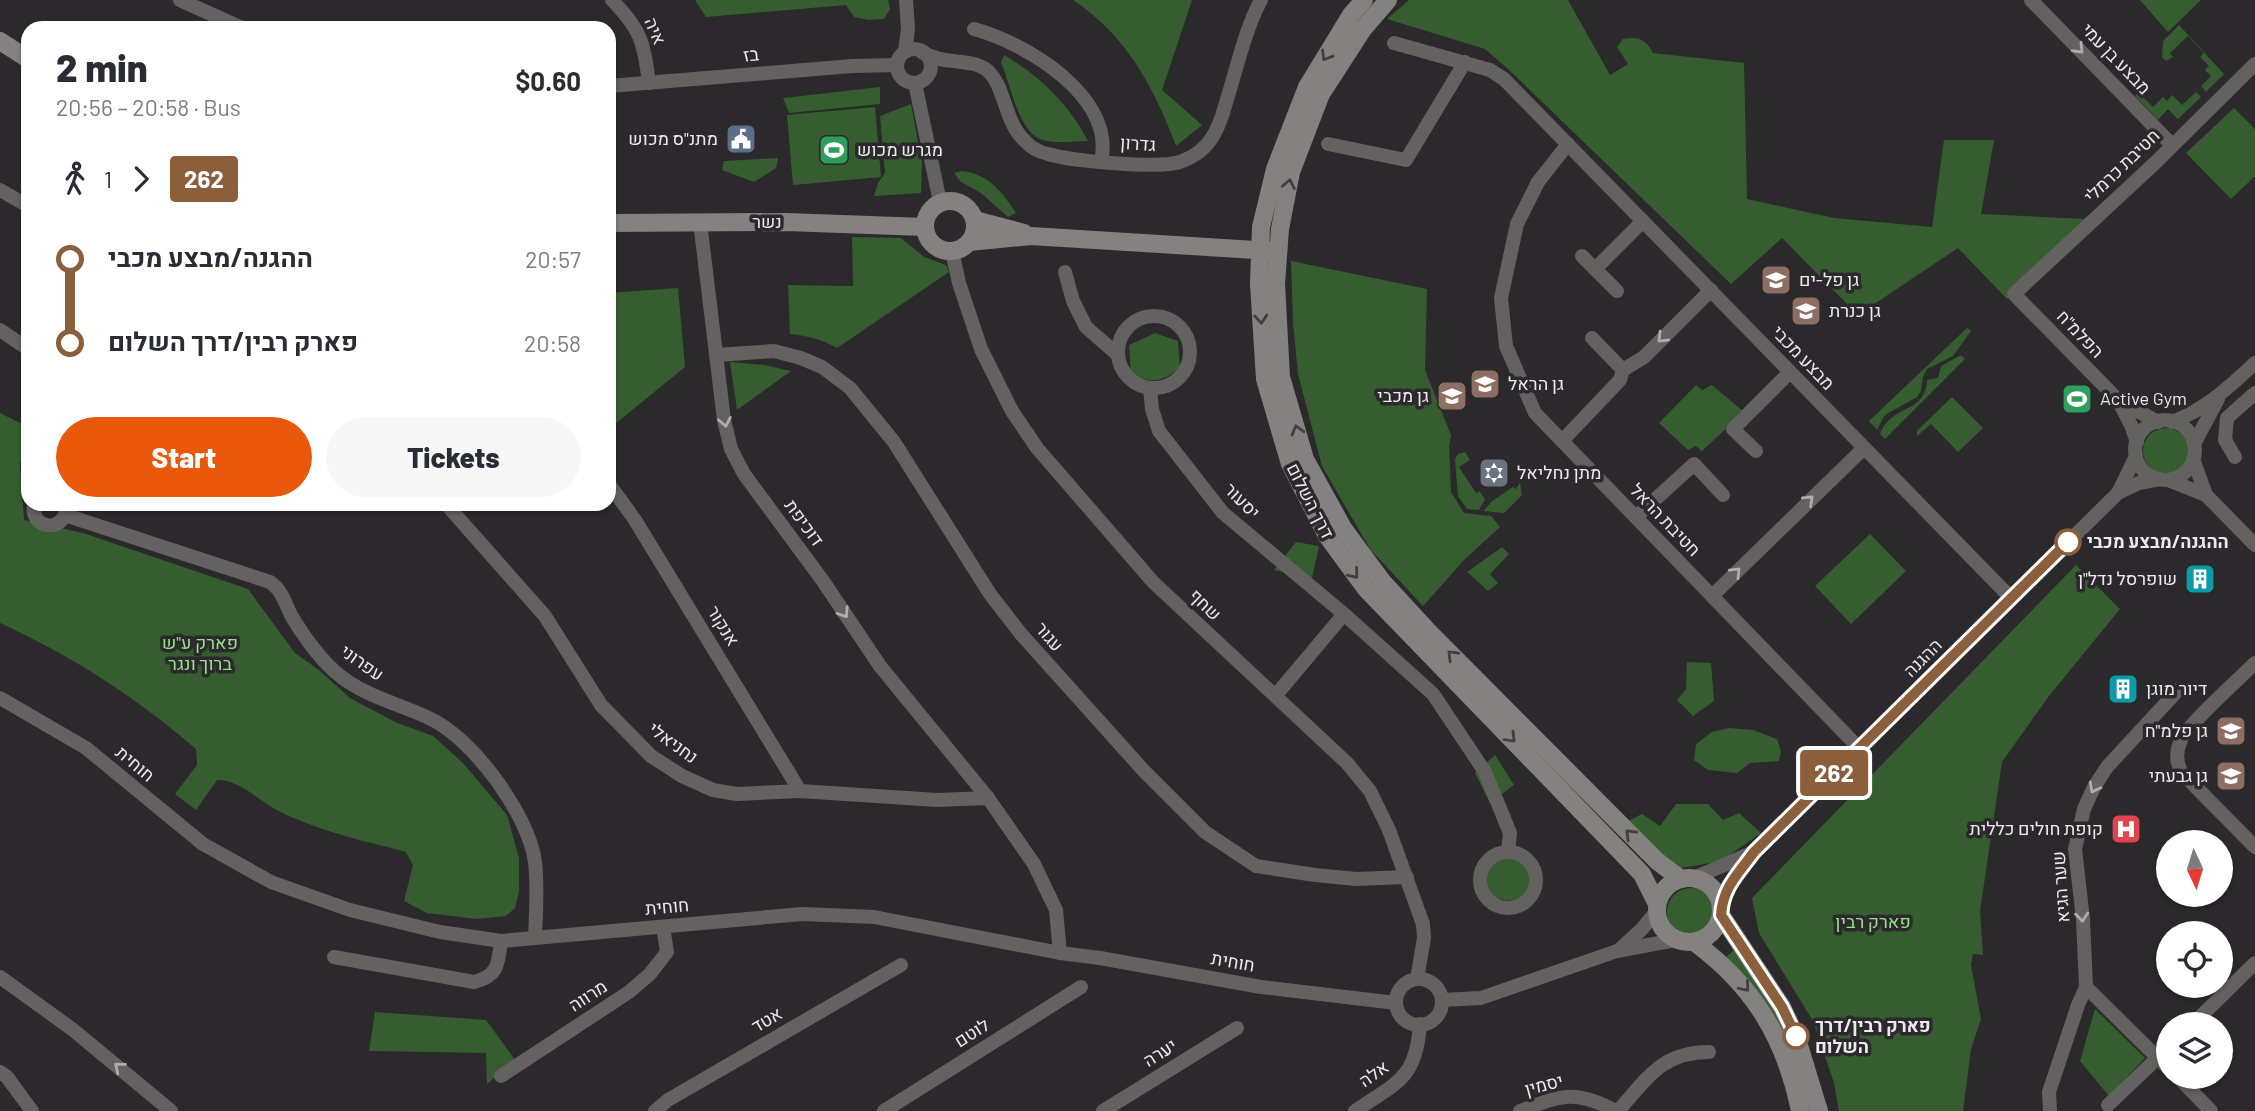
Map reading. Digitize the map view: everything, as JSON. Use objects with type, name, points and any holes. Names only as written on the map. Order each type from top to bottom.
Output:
[{"type":"street","points":[[180,0],[226,21]]},
{"type":"street","name":"איה","points":[[612,0],[632,21],[645,46],[649,83]]},
{"type":"street","points":[[906,0],[908,29],[901,58],[901,77],[907,82],[921,79],[954,62]]},
{"type":"street","name":"גדרון","points":[[921,52],[934,59],[975,64],[988,71],[995,81],[1011,123],[1031,147],[1054,156],[1151,165],[1171,164],[1188,159],[1202,149],[1218,127],[1250,24],[1261,0]]},
{"type":"street","name":"דרך השלום","points":[[1364,0],[1350,16],[1307,87],[1275,169],[1261,227],[1259,250],[1265,379],[1290,464],[1327,536],[1366,589],[1642,874],[1656,908]]},
{"type":"street","name":"דרך השלום","points":[[1388,0],[1363,29],[1321,94],[1291,172],[1280,229],[1276,284],[1281,377],[1305,459],[1343,528],[1382,581],[1429,632],[1657,861],[1688,878]]},
{"type":"street","name":"מבצע בן עמי","points":[[2031,0],[2172,145]]},
{"type":"street","points":[[908,29],[930,64],[921,79],[940,202]]},
{"type":"street","points":[[974,29],[1002,38],[1027,51],[1073,86],[1098,124],[1103,141],[1101,161]]},
{"type":"street","points":[[0,41],[21,54]]},
{"type":"street","points":[[1394,43],[1490,70],[1504,79],[1567,144]]},
{"type":"street","points":[[901,58],[910,50],[921,52]]},
{"type":"street","name":"בז","points":[[616,85],[852,66],[901,58]]},
{"type":"street","points":[[1328,144],[1406,160],[1465,62]]},
{"type":"street","name":"חטיבת כרמלי","points":[[2014,294],[2255,64]]},
{"type":"street","name":"מבצע מכבי","points":[[1567,144],[2011,598]]},
{"type":"street","name":"חטיבת הראל","points":[[1567,144],[1538,182],[1517,224],[1501,298],[1506,346],[1535,413],[1859,748]]},
{"type":"street","points":[[0,190],[21,202]]},
{"type":"street","points":[[940,202],[964,204],[975,220],[975,232],[963,247],[952,251],[944,250],[933,245],[928,239],[925,227],[928,212],[940,202]]},
{"type":"street","points":[[975,220],[991,222],[1031,236]]},
{"type":"street","name":"דוכיפת","points":[[700,222],[723,420],[731,449],[744,474],[880,666],[988,798],[1034,864],[1056,910],[1060,953]]},
{"type":"street","name":"נשר","points":[[616,223],[786,222],[925,227]]},
{"type":"street","points":[[1595,269],[1643,222]]},
{"type":"street","points":[[969,242],[1031,236],[1278,251]]},
{"type":"street","name":"שחף","points":[[952,251],[959,283],[981,349],[1012,411],[1037,448],[1153,582],[1347,763],[1370,791],[1389,830],[1423,924],[1424,939],[1417,979]]},
{"type":"street","points":[[1582,256],[1617,290]]},
{"type":"street","points":[[1065,272],[1073,301],[1086,327],[1118,355]]},
{"type":"street","points":[[1562,441],[1620,380],[1623,370],[1644,357],[1711,290]]},
{"type":"street","name":"הפלמ\"ח","points":[[2014,294],[2118,400],[2131,425],[2136,449]]},
{"type":"street","points":[[1152,315],[1168,318],[1179,324],[1188,337],[1191,350],[1189,365],[1182,376],[1170,386],[1150,388],[1127,377],[1118,355],[1120,339],[1126,328],[1139,318],[1152,315]]},
{"type":"street","points":[[0,330],[21,344]]},
{"type":"street","points":[[1592,338],[1623,370]]},
{"type":"street","name":"עגור","points":[[716,355],[775,351],[788,354],[822,367],[850,388],[894,442],[989,594],[1051,668],[1144,771],[1205,832],[1256,866],[1315,876],[1356,879],[1407,877]]},
{"type":"street","points":[[2255,363],[2220,396],[2189,415],[2142,431],[2136,449],[2144,472],[2206,495],[2255,545]]},
{"type":"street","points":[[1756,451],[1733,429],[1790,372]]},
{"type":"street","name":"יסעור","points":[[1150,388],[1152,409],[1159,431],[1223,513],[1344,614],[1433,694],[1485,772],[1510,833],[1508,851]]},
{"type":"street","points":[[2235,457],[2225,440],[2227,418],[2255,393]]},
{"type":"street","points":[[2164,480],[2183,474],[2220,396]]},
{"type":"street","name":"הפלמ\"ח","points":[[2118,400],[2165,422]]},
{"type":"street","points":[[2165,422],[2183,427],[2190,434],[2206,495]]},
{"type":"street","points":[[1712,596],[1863,449]]},
{"type":"street","name":"ההגנה","points":[[2118,493],[2136,449]]},
{"type":"street","points":[[1636,517],[1694,464],[1723,495]]},
{"type":"street","name":"ההגנה","points":[[1721,910],[1728,886],[1754,852],[2118,493],[2139,483],[2164,480]]},
{"type":"street","name":"אנקור","points":[[616,494],[635,520],[800,791]]},
{"type":"street","name":"עפרוני","points":[[34,511],[34,516],[41,524],[52,526],[58,524],[64,511]]},
{"type":"street","name":"עפרוני","points":[[68,511],[270,582],[279,588],[291,615],[315,651],[339,675],[364,691],[432,719],[455,733],[481,761],[511,802],[527,830],[534,860],[535,936]]},
{"type":"street","name":"נחניאלי","points":[[452,511],[545,616],[601,705],[650,756],[682,776],[712,790],[737,793],[800,791],[937,800],[988,798]]},
{"type":"street","points":[[1276,695],[1344,614]]},
{"type":"street","points":[[2255,663],[2182,737],[2178,755],[2182,773],[2255,847]]},
{"type":"street","name":"שער הגיא","points":[[2050,1111],[2049,1092],[2086,987],[2083,919],[2075,849],[2084,809],[2106,766],[2179,690]]},
{"type":"street","name":"חוחית","points":[[0,698],[86,748],[203,844],[271,882],[351,910],[440,932],[501,941],[802,914],[874,917],[1060,953],[1261,987],[1396,1003]]},
{"type":"street","points":[[1508,851],[1520,854],[1528,860],[1536,879],[1530,898],[1511,908],[1491,903],[1482,893],[1479,883],[1481,869],[1486,861],[1495,854],[1508,851]]},
{"type":"street","name":"ההגנה","points":[[1688,878],[1754,852]]},
{"type":"street","points":[[1617,951],[1641,930],[1656,908],[1665,888],[1688,878],[1702,880],[1714,890],[1721,910],[1782,1007],[1797,1039],[1819,1111]]},
{"type":"street","points":[[1656,908],[1661,928],[1675,940]]},
{"type":"street","points":[[1694,943],[1712,933],[1721,910]]},
{"type":"street","name":"מרווה","points":[[501,1076],[629,992],[650,974],[667,952],[663,927]]},
{"type":"street","points":[[1442,1000],[1481,998],[1617,951],[1675,940],[1694,943],[1736,977],[1762,1011],[1780,1046],[1800,1111]]},
{"type":"street","points":[[334,957],[474,982],[487,979],[498,966],[501,941]]},
{"type":"street","points":[[2205,1012],[2255,963]]},
{"type":"street","name":"אטד","points":[[655,1111],[668,1100],[901,965]]},
{"type":"street","points":[[0,977],[72,1029],[171,1111]]},
{"type":"street","points":[[1417,979],[1424,979],[1436,987],[1442,1000],[1434,1019],[1420,1024],[1407,1021],[1396,1003],[1399,990],[1404,984],[1417,979]]},
{"type":"street","name":"לוטם","points":[[884,1111],[1082,987]]},
{"type":"street","points":[[2086,987],[2156,1050]]},
{"type":"street","name":"אלה","points":[[1355,1111],[1404,1077],[1414,1062],[1419,1046],[1420,1024]]},
{"type":"street","name":"יערה","points":[[1103,1111],[1237,1028]]},
{"type":"street","points":[[1617,1111],[1660,1064],[1690,1052],[1709,1052]]},
{"type":"street","points":[[2108,1105],[2156,1065]]},
{"type":"street","points":[[0,1072],[7,1077],[32,1111]]},
{"type":"street","points":[[2190,1089],[2211,1111]]},
{"type":"street","name":"יסמין","points":[[1520,1111],[1552,1099],[1574,1096],[1593,1099],[1617,1111]]},
{"type":"green space","points":[[695,0],[888,0],[890,9],[884,19],[869,20],[854,17],[846,5],[706,17]]},
{"type":"green space","points":[[1073,0],[1192,0],[1162,90],[1202,125],[1176,146],[1158,103],[1136,64],[1108,29]]},
{"type":"green space","points":[[1409,0],[1568,0],[1610,75],[1628,64],[1617,47],[1623,39],[1628,38],[1637,38],[1644,42],[1653,53],[1744,63],[1747,199],[1834,218],[1932,227],[1944,140],[1994,140],[1981,214],[2084,219],[2007,299],[1958,248],[1858,315],[1782,238],[1731,284],[1485,49],[1387,19]]},
{"type":"green space","points":[[2140,0],[2201,0],[2168,32]]},
{"type":"green space","points":[[2179,25],[2224,74],[2206,92],[2201,86],[2211,76],[2205,70],[2209,66],[2200,57],[2204,53],[2188,36],[2170,53],[2173,57],[2166,61],[2162,57],[2163,41]]},
{"type":"green space","points":[[1004,55],[1030,72],[1063,103],[1088,141],[1054,142],[1034,136],[1016,107],[1001,63]]},
{"type":"green space","points":[[880,87],[880,104],[789,113],[783,98]]},
{"type":"green space","points":[[2138,92],[2153,107],[2163,97],[2167,101],[2172,95],[2182,105],[2196,92],[2201,97],[2178,119],[2168,109],[2158,120],[2135,96]]},
{"type":"green space","points":[[911,104],[922,163],[921,193],[874,196],[885,173],[880,116]]},
{"type":"green space","name":"מגרש מכוש","points":[[875,107],[881,177],[793,185],[787,115]]},
{"type":"green space","points":[[2234,108],[2255,129],[2255,176],[2231,199],[2186,153]]},
{"type":"green space","points":[[778,158],[776,168],[754,182],[722,170],[724,161]]},
{"type":"green space","points":[[962,171],[987,180],[1000,191],[1016,213],[1008,217],[981,193],[961,182],[954,173]]},
{"type":"green space","points":[[852,237],[901,238],[924,257],[946,265],[949,272],[837,348],[815,338],[790,334],[788,285],[853,286]]},
{"type":"green space","points":[[1291,261],[1427,289],[1425,370],[1451,435],[1451,492],[1464,513],[1491,516],[1500,527],[1465,559],[1423,606],[1370,549],[1322,466],[1298,374]]},
{"type":"green space","points":[[678,288],[685,367],[616,423],[616,292]]},
{"type":"green space","points":[[1967,328],[1971,331],[1953,356],[1927,369],[1917,397],[1885,415],[1877,430],[1869,421]]},
{"type":"green space","points":[[1155,333],[1178,341],[1180,368],[1157,380],[1131,374],[1129,345]]},
{"type":"green space","points":[[1961,355],[1965,359],[1885,439],[1880,434],[1885,424],[1920,399],[1927,380],[1938,378],[1941,366]]},
{"type":"green space","points":[[730,362],[764,365],[791,371],[737,410]]},
{"type":"green space","points":[[1696,385],[1702,390],[1712,385],[1744,412],[1702,451],[1696,446],[1688,450],[1659,423]]},
{"type":"green space","points":[[1952,397],[1983,428],[1958,452],[1931,424],[1917,436],[1917,431]]},
{"type":"green space","name":"פארק ע\"ש ברוך ונגר","points":[[0,413],[21,424],[21,511],[23,511],[24,520],[83,533],[248,589],[295,653],[350,698],[395,722],[433,736],[463,763],[507,815],[519,858],[519,891],[515,908],[506,916],[476,919],[427,913],[404,901],[413,865],[406,852],[339,834],[291,817],[233,783],[217,780],[196,810],[175,794],[197,765],[196,749],[149,711],[102,679],[0,623]]},
{"type":"green space","points":[[2166,428],[2182,435],[2189,451],[2182,467],[2166,474],[2150,467],[2143,451],[2150,435]]},
{"type":"green space","points":[[1465,452],[1470,460],[1459,467],[1476,493],[1479,491],[1485,499],[1479,510],[1467,509],[1458,496],[1455,459],[1458,454]]},
{"type":"green space","points":[[1520,483],[1522,495],[1504,513],[1484,511],[1491,502],[1513,487],[1516,489]]},
{"type":"green space","points":[[1870,534],[1906,571],[1851,624],[1815,586]]},
{"type":"green space","points":[[1296,542],[1319,546],[1312,578],[1274,570]]},
{"type":"green space","points":[[1502,547],[1509,554],[1490,574],[1498,583],[1488,591],[1467,572]]},
{"type":"green space","name":"פארק רבין","points":[[2076,565],[2120,609],[2049,696],[2002,762],[1980,911],[1983,955],[1973,954],[1971,965],[1981,1019],[1971,1049],[1963,1111],[1839,1111],[1834,1083],[1813,1021],[1759,933],[1752,898]]},
{"type":"green space","points":[[1687,662],[1711,663],[1714,701],[1693,716],[1677,700],[1686,689]]},
{"type":"green space","points":[[1729,728],[1753,730],[1777,739],[1781,752],[1779,761],[1750,763],[1737,773],[1708,770],[1694,760],[1696,744],[1712,732]]},
{"type":"green space","points":[[1495,755],[1514,785],[1490,803],[1475,773]]},
{"type":"green space","points":[[1676,804],[1708,804],[1723,820],[1739,813],[1761,833],[1721,861],[1681,868],[1645,841],[1628,821],[1642,814],[1660,826]]},
{"type":"green space","points":[[1503,857],[1524,862],[1531,876],[1531,891],[1515,900],[1500,899],[1489,894],[1483,876],[1491,862]]},
{"type":"green space","points":[[1691,888],[1708,895],[1715,912],[1708,929],[1691,936],[1674,929],[1667,912],[1674,895]]},
{"type":"green space","points":[[1735,949],[1773,1009],[1794,1052],[1812,1111],[1807,1111],[1726,957]]},
{"type":"green space","points":[[2095,1009],[2145,1058],[2109,1096],[2080,1061]]},
{"type":"green space","points":[[375,1012],[486,1020],[515,1060],[487,1084],[486,1053],[369,1051]]},
{"type":"bus line","name":"262","points":[[1796,1036],[1782,1007],[1721,915],[1721,904],[1728,886],[1754,852],[2068,542]]},
{"type":"place","name":"מתנ\"ס מכוש","points":[[741,139]]},
{"type":"place","name":"מגרש מכוש","points":[[834,150]]},
{"type":"place","name":"גן פל-ים","points":[[1776,280]]},
{"type":"place","name":"גן כנרת","points":[[1806,311]]},
{"type":"place","name":"גן הראל","points":[[1485,384]]},
{"type":"place","name":"גן מכבי","points":[[1452,396]]},
{"type":"place","name":"Active Gym","points":[[2077,399]]},
{"type":"place","name":"מתן נחליאל","points":[[1494,473]]},
{"type":"place","name":"ההגנה/מבצע מכבי","points":[[2068,542]]},
{"type":"place","name":"שופרסל נדל\"ן","points":[[2200,579]]},
{"type":"place","name":"דיור מוגן","points":[[2123,689]]},
{"type":"place","name":"גן פלמ\"ח","points":[[2231,731]]},
{"type":"place","name":"גן גבעתי","points":[[2231,776]]},
{"type":"place","name":"קופת חולים כללית","points":[[2126,829]]},
{"type":"place","name":"פארק רבין/דרך השלום","points":[[1796,1036]]}]
